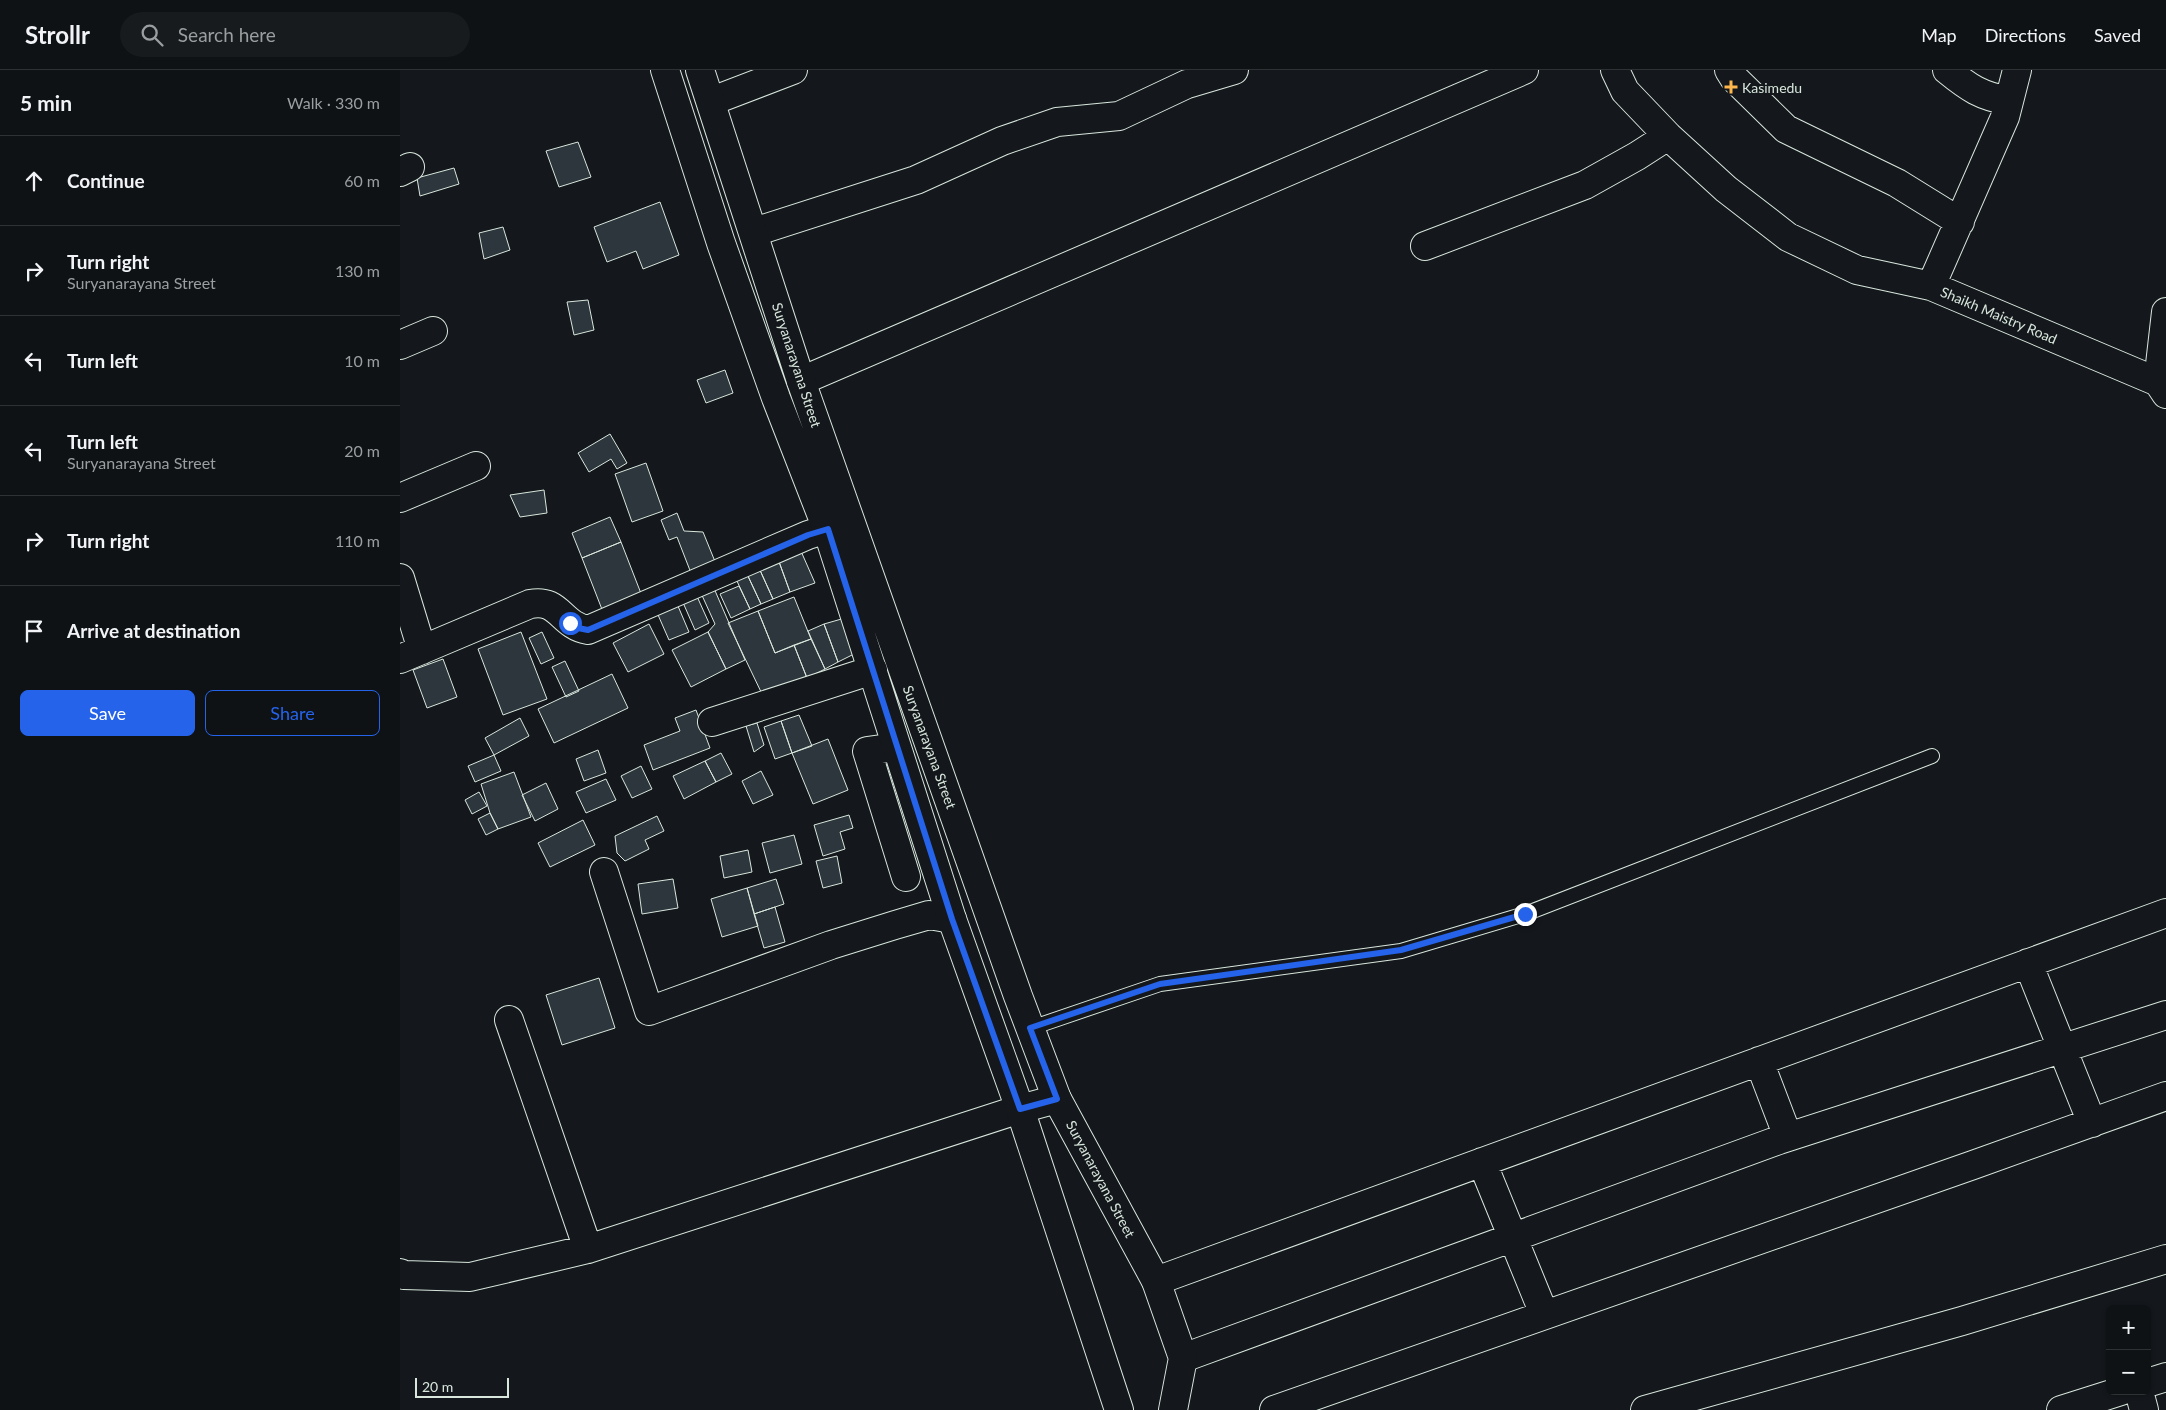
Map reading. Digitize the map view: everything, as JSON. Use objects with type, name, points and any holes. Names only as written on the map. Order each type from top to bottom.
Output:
[{"type":"street","name":"Suryanarayana Street","points":[[665,70],[721,243],[776,398],[828,529],[952,919],[1020,1109],[1119,1410]]},
{"type":"street","name":"Suryanarayana Street","points":[[700,70],[712,102],[801,381],[1030,1028],[1057,1099],[1156,1282],[1183,1358]]},
{"type":"street","points":[[712,102],[793,70]]},
{"type":"street","points":[[754,232],[916,180],[1002,141],[1057,122],[1119,116],[1187,84],[1234,70]]},
{"type":"street","points":[[801,381],[1524,70]]},
{"type":"street","points":[[1615,70],[1625,91],[1668,136],[1726,189],[1788,237],[1858,270],[1932,286]]},
{"type":"street","points":[[1728,70],[1786,130],[1897,183],[1960,222]]},
{"type":"street","points":[[1947,70],[1970,89],[1988,97],[2009,101]]},
{"type":"street","name":"Shaikh Maistry Road","points":[[2018,70],[2005,117],[1932,286],[2162,388]]},
{"type":"street","points":[[1425,246],[1584,186],[1668,136]]},
{"type":"street","points":[[2162,388],[2166,312]]},
{"type":"street","points":[[400,345],[433,331]]},
{"type":"street","points":[[400,498],[476,466]]},
{"type":"street","points":[[400,578],[411,655],[530,604],[541,602],[550,604],[578,628],[588,630],[808,535],[828,529]]},
{"type":"street","points":[[712,722],[873,670]]},
{"type":"street","points":[[896,747],[867,752],[906,877]]},
{"type":"street","points":[[604,872],[649,1011],[831,945],[886,928],[930,915],[952,919]]},
{"type":"street","points":[[1156,1282],[2166,913]]},
{"type":"street","points":[[2028,963],[2092,1123]]},
{"type":"street","points":[[1173,1410],[1183,1358],[1788,1137],[2166,1015]]},
{"type":"street","points":[[509,1020],[588,1249]]},
{"type":"street","points":[[1759,1062],[1788,1137]]},
{"type":"street","points":[[1274,1410],[2166,1096]]},
{"type":"street","points":[[400,1273],[404,1275],[470,1277],[588,1249],[1020,1109],[1057,1099]]},
{"type":"street","points":[[1482,1162],[1544,1314]]},
{"type":"street","points":[[1645,1410],[1962,1321],[2166,1259]]},
{"type":"street","points":[[2151,1382],[2166,1377]]},
{"type":"street","points":[[2061,1410],[2108,1395]]},
{"type":"street","points":[[2141,1395],[2144,1410]]},
{"type":"lane","points":[[1030,1028],[1160,984],[1401,950],[1525,914],[1932,756]]},
{"type":"building","points":[[578,142],[591,177],[559,187],[546,151]]},
{"type":"building","points":[[454,168],[459,184],[420,196],[417,178]]},
{"type":"building","points":[[660,202],[679,255],[643,269],[636,251],[607,262],[594,227]]},
{"type":"building","points":[[503,227],[510,250],[484,259],[479,233]]},
{"type":"building","points":[[588,300],[594,330],[574,335],[567,302]]},
{"type":"building","points":[[725,370],[733,393],[706,403],[697,380]]},
{"type":"building","points":[[610,434],[627,463],[617,469],[611,459],[589,472],[578,453]]},
{"type":"building","points":[[646,463],[663,511],[632,522],[615,474]]},
{"type":"building","points":[[544,490],[547,513],[520,517],[510,495]]},
{"type":"building","points":[[677,513],[684,531],[703,532],[716,564],[691,573],[677,537],[669,540],[661,520]]},
{"type":"building","points":[[610,517],[621,542],[582,558],[572,533]]},
{"type":"building","points":[[621,542],[642,596],[603,612],[582,558]]},
{"type":"building","points":[[800,549],[815,583],[790,592],[778,559]]},
{"type":"building","points":[[778,559],[790,592],[773,599],[759,568]]},
{"type":"building","points":[[759,568],[773,599],[761,604],[747,574]]},
{"type":"building","points":[[747,574],[761,604],[750,609],[736,579]]},
{"type":"building","points":[[713,586],[745,660],[726,669],[708,632],[715,624],[700,591]]},
{"type":"building","points":[[739,586],[750,609],[731,618],[720,594]]},
{"type":"building","points":[[695,592],[709,623],[695,630],[681,598]]},
{"type":"building","points":[[794,597],[811,639],[775,653],[758,611]]},
{"type":"building","points":[[675,599],[689,632],[669,640],[655,608]]},
{"type":"building","points":[[758,611],[775,653],[794,645],[807,678],[763,696],[728,623]]},
{"type":"building","points":[[845,618],[858,652],[838,662],[824,624]]},
{"type":"building","points":[[649,624],[664,654],[628,672],[613,643]]},
{"type":"building","points":[[824,624],[838,662],[825,669],[808,631]]},
{"type":"building","points":[[521,632],[547,699],[503,715],[478,649]]},
{"type":"building","points":[[542,632],[554,658],[541,664],[529,638]]},
{"type":"building","points":[[708,632],[726,669],[691,687],[672,650]]},
{"type":"building","points":[[811,639],[825,669],[807,678],[794,645]]},
{"type":"building","points":[[443,659],[457,697],[427,708],[413,670]]},
{"type":"building","points":[[565,661],[579,691],[566,697],[552,667]]},
{"type":"building","points":[[612,674],[628,708],[554,743],[538,709]]},
{"type":"building","points":[[696,710],[710,748],[653,770],[644,745],[680,731],[675,718]]},
{"type":"building","points":[[799,715],[812,746],[792,753],[781,721]]},
{"type":"building","points":[[520,718],[529,736],[494,755],[485,738]]},
{"type":"building","points":[[781,721],[792,753],[775,759],[764,727]]},
{"type":"building","points":[[757,723],[764,745],[754,752],[746,726]]},
{"type":"building","points":[[828,739],[848,790],[813,804],[792,753]]},
{"type":"building","points":[[598,750],[606,773],[584,781],[576,759]]},
{"type":"building","points":[[721,753],[732,774],[716,782],[705,761]]},
{"type":"building","points":[[494,755],[501,771],[475,782],[468,766]]},
{"type":"building","points":[[705,761],[716,782],[684,799],[673,776]]},
{"type":"building","points":[[641,766],[652,789],[632,798],[621,776]]},
{"type":"building","points":[[761,771],[773,795],[753,804],[742,781]]},
{"type":"building","points":[[514,772],[531,817],[498,829],[490,813],[481,784]]},
{"type":"building","points":[[606,779],[616,800],[586,813],[576,792]]},
{"type":"building","points":[[546,783],[558,809],[535,821],[522,795]]},
{"type":"building","points":[[479,792],[487,806],[472,814],[465,800]]},
{"type":"building","points":[[490,813],[498,829],[486,835],[478,819]]},
{"type":"building","points":[[849,815],[853,828],[840,832],[845,849],[823,856],[814,825]]},
{"type":"building","points":[[657,816],[664,831],[645,840],[649,849],[625,861],[617,853],[615,836]]},
{"type":"building","points":[[583,820],[595,845],[550,867],[538,843]]},
{"type":"building","points":[[794,835],[802,864],[770,873],[762,843]]},
{"type":"building","points":[[748,850],[752,872],[724,878],[720,856]]},
{"type":"building","points":[[837,856],[842,883],[823,888],[816,861]]},
{"type":"building","points":[[673,879],[678,908],[642,914],[638,884]]},
{"type":"building","points":[[776,879],[784,904],[754,914],[747,888]]},
{"type":"building","points":[[747,888],[758,926],[722,937],[711,899]]},
{"type":"building","points":[[775,907],[785,942],[764,948],[754,914]]},
{"type":"building","points":[[599,978],[615,1028],[562,1045],[546,995]]},
{"type":"place","name":"Kasimedu","points":[[1731,87]]},
{"type":"route","points":[[570,623],[578,628],[588,630],[808,535],[828,529],[952,919],[1020,1109],[1057,1099],[1030,1028],[1160,984],[1401,950],[1525,914]]}]
